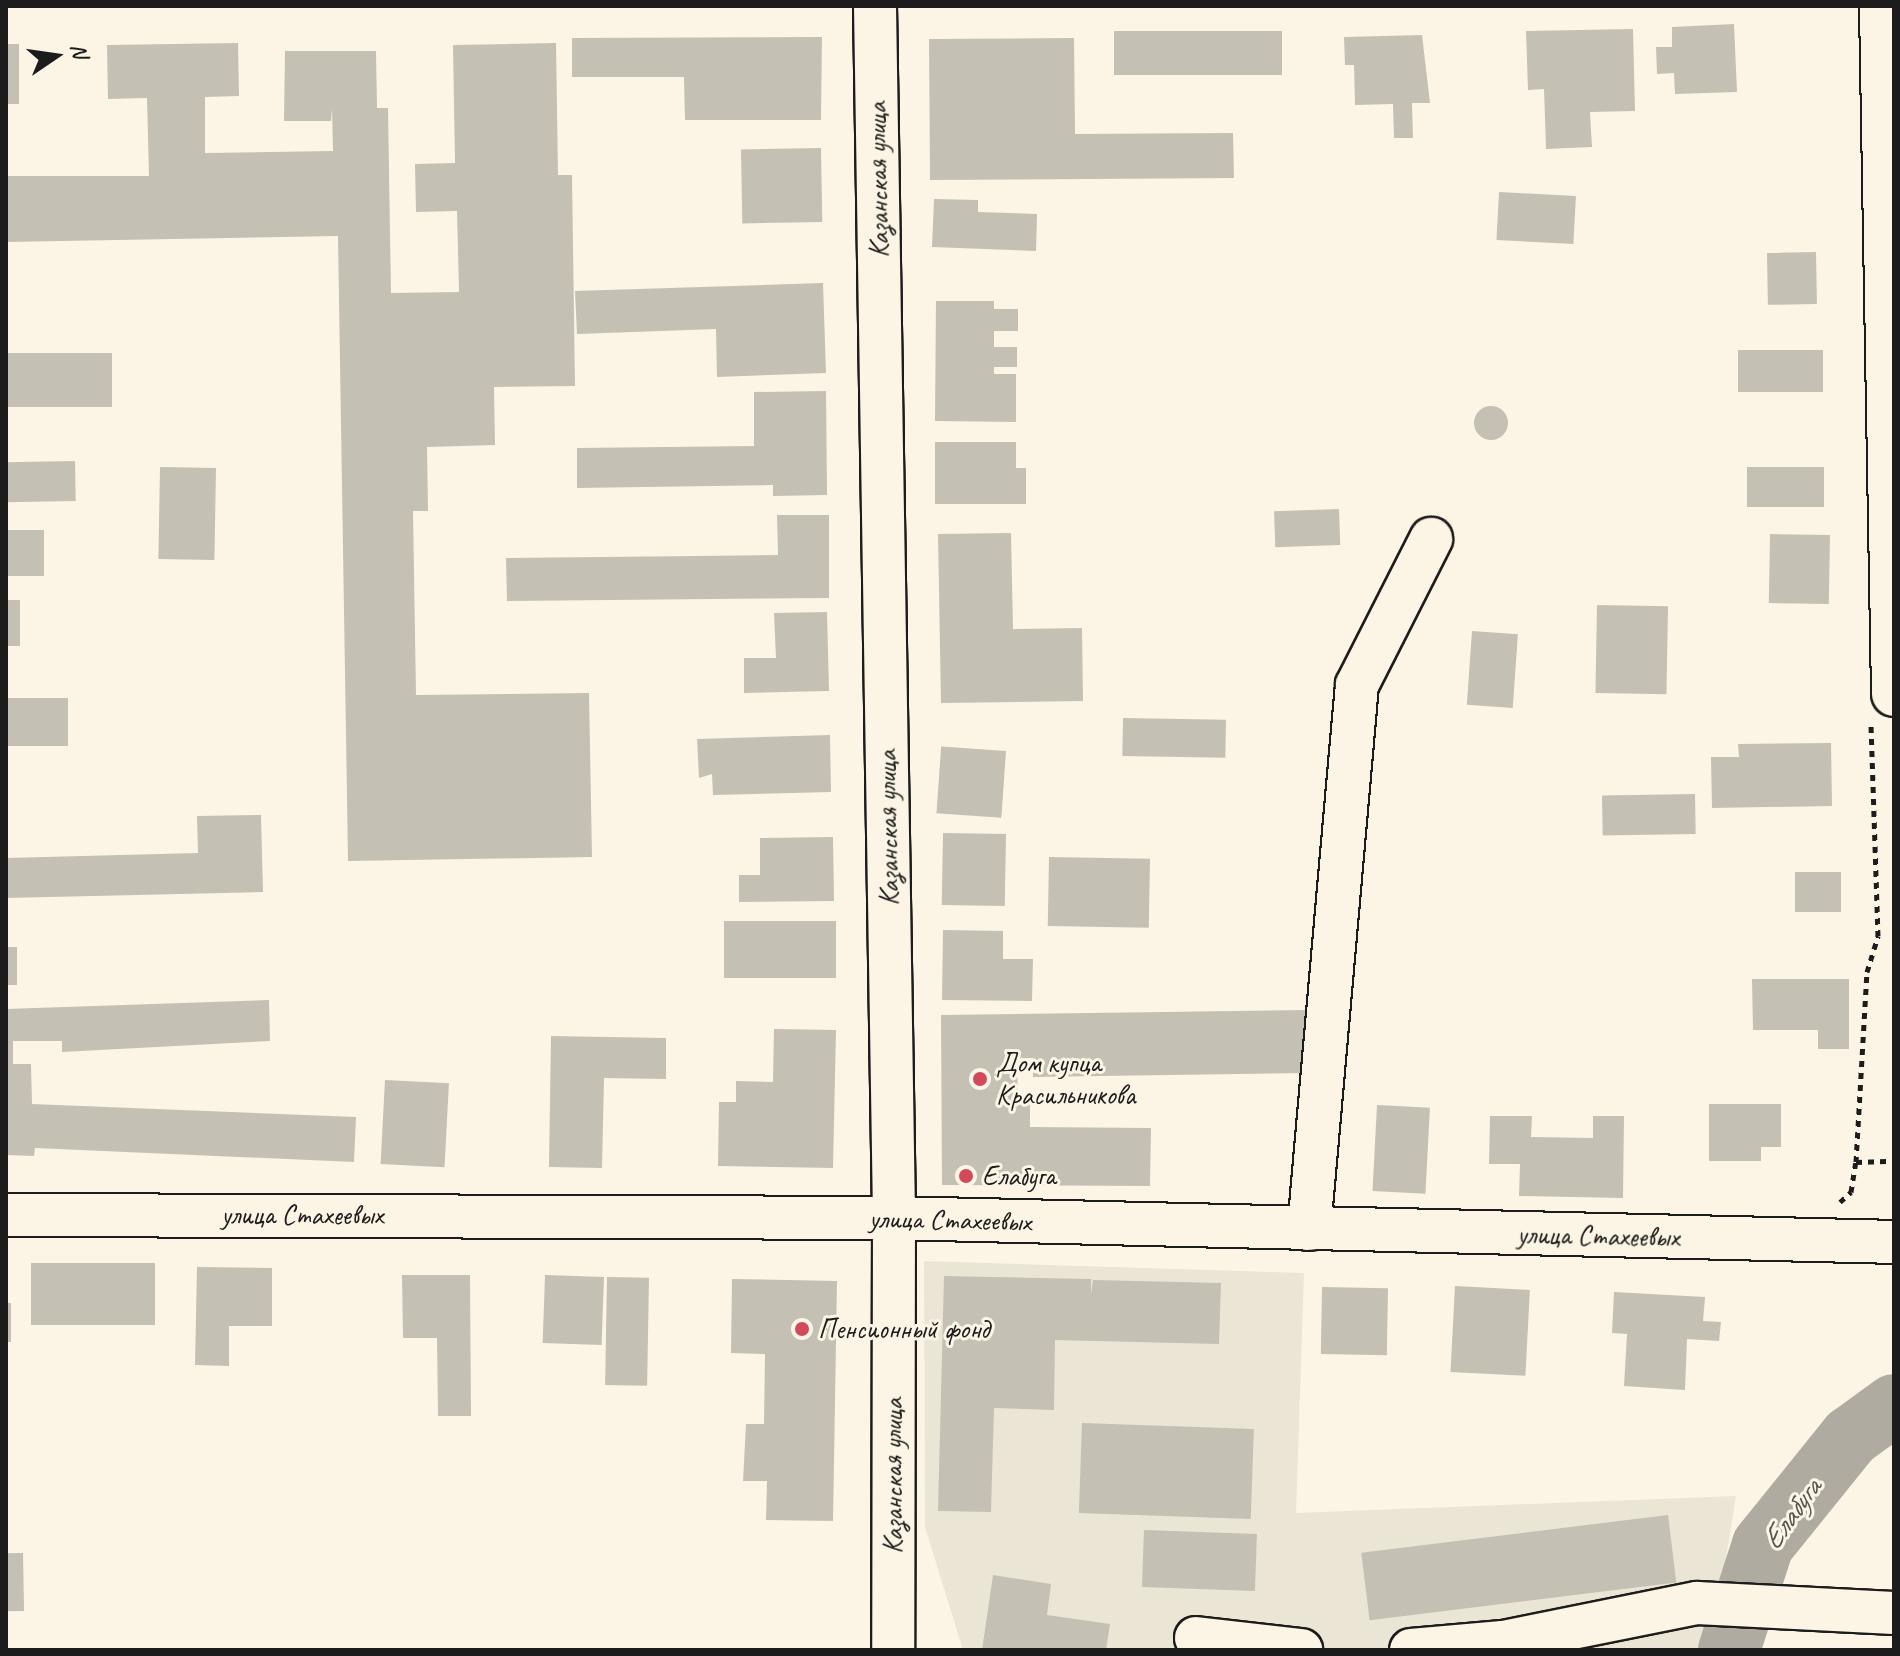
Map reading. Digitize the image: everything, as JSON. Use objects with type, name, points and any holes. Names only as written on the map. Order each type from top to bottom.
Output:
[{"type":"main road","points":[[1882,6],[1894,694]]},
{"type":"street","name":"Казанская улица","points":[[875,6],[894,1218],[893,1650]]},
{"type":"street","points":[[1309,1229],[1357,685],[1431,539]]},
{"type":"street","name":"улица Стахеевых","points":[[6,1215],[894,1218],[1894,1242]]},
{"type":"street","points":[[1411,1650],[1503,1642],[1697,1603],[1894,1613]]},
{"type":"street","points":[[1196,1638],[1301,1650]]},
{"type":"shaded area","points":[[924,1261],[1304,1273],[1296,1513],[1736,1496],[1711,1650],[963,1650],[925,1527]]},
{"type":"building","points":[[1734,24],[1737,92],[1675,94],[1674,73],[1657,74],[1656,47],[1672,47],[1672,27]]},
{"type":"building","points":[[1633,29],[1635,111],[1590,112],[1592,147],[1546,149],[1544,89],[1528,90],[1526,31]]},
{"type":"building","points":[[1114,31],[1282,31],[1282,75],[1114,75]]},
{"type":"building","points":[[1422,35],[1430,103],[1412,103],[1413,138],[1394,138],[1393,104],[1355,105],[1354,65],[1345,65],[1344,37]]},
{"type":"building","points":[[822,37],[821,120],[685,120],[684,77],[572,77],[572,38]]},
{"type":"building","points":[[1074,38],[1075,134],[1233,133],[1234,178],[930,180],[929,39]]},
{"type":"building","points":[[238,43],[239,96],[205,97],[205,153],[333,151],[332,108],[331,121],[284,121],[285,51],[376,51],[377,108],[388,108],[391,293],[459,292],[457,211],[416,212],[415,164],[455,163],[453,45],[556,43],[558,175],[572,175],[575,386],[494,387],[495,445],[427,447],[428,511],[413,511],[416,695],[589,693],[592,857],[348,861],[338,236],[6,242],[6,176],[149,176],[147,98],[108,99],[107,45]]},
{"type":"building","points":[[6,44],[19,44],[19,104],[6,104]]},
{"type":"building","points":[[821,148],[822,222],[742,223],[741,149]]},
{"type":"building","points":[[1499,192],[1576,196],[1573,244],[1496,240]]},
{"type":"building","points":[[934,199],[978,200],[978,212],[1037,214],[1036,251],[932,247]]},
{"type":"building","points":[[1816,252],[1817,304],[1768,305],[1767,253]]},
{"type":"building","points":[[823,283],[826,373],[717,377],[716,329],[577,334],[575,291]]},
{"type":"building","points":[[936,301],[994,301],[994,309],[1018,309],[1018,331],[994,331],[994,347],[1017,347],[1017,367],[994,367],[994,374],[1016,374],[1016,422],[935,421]]},
{"type":"building","points":[[1738,350],[1823,350],[1823,392],[1738,392]]},
{"type":"building","points":[[6,353],[112,353],[112,407],[6,407]]},
{"type":"building","points":[[826,391],[827,495],[773,496],[773,485],[577,488],[577,448],[754,446],[754,392]]},
{"type":"building","points":[[1491,406],[1503,411],[1508,423],[1503,435],[1491,440],[1479,435],[1474,423],[1479,411]]},
{"type":"building","points":[[935,442],[1016,442],[1016,468],[1026,468],[1026,504],[935,504]]},
{"type":"building","points":[[75,461],[76,501],[7,502],[6,462]]},
{"type":"building","points":[[160,467],[216,468],[214,560],[158,559]]},
{"type":"building","points":[[1747,467],[1824,467],[1824,507],[1747,507]]},
{"type":"building","points":[[1339,509],[1340,545],[1275,547],[1274,511]]},
{"type":"building","points":[[777,515],[829,515],[829,598],[507,601],[506,558],[778,555]]},
{"type":"building","points":[[6,530],[44,530],[44,576],[6,576]]},
{"type":"building","points":[[1011,533],[1013,629],[1082,628],[1083,701],[941,703],[938,534]]},
{"type":"building","points":[[1770,534],[1830,535],[1829,604],[1769,603]]},
{"type":"building","points":[[6,600],[20,600],[20,646],[6,646]]},
{"type":"building","points":[[1597,605],[1668,606],[1666,694],[1595,693]]},
{"type":"building","points":[[827,612],[829,691],[744,693],[744,658],[776,658],[774,613]]},
{"type":"building","points":[[1472,631],[1518,634],[1513,708],[1467,705]]},
{"type":"building","points":[[6,698],[68,698],[68,746],[6,746]]},
{"type":"building","points":[[1123,718],[1226,720],[1225,758],[1122,756]]},
{"type":"building","points":[[830,735],[831,792],[713,795],[712,774],[699,778],[697,739]]},
{"type":"building","points":[[1831,743],[1832,806],[1712,808],[1711,757],[1739,757],[1738,744]]},
{"type":"building","points":[[941,746],[1006,751],[1001,818],[936,813]]},
{"type":"building","points":[[1695,794],[1696,834],[1603,836],[1602,796]]},
{"type":"building","points":[[261,815],[263,892],[6,898],[6,858],[198,853],[197,816]]},
{"type":"building","points":[[943,833],[1006,834],[1005,906],[942,905]]},
{"type":"building","points":[[833,837],[834,901],[739,902],[739,875],[760,875],[760,838]]},
{"type":"building","points":[[1049,857],[1150,859],[1149,928],[1048,926]]},
{"type":"building","points":[[1795,872],[1841,872],[1841,912],[1795,912]]},
{"type":"building","points":[[724,921],[836,921],[836,978],[724,978]]},
{"type":"building","points":[[943,930],[1003,931],[1003,959],[1033,959],[1032,1001],[942,1000]]},
{"type":"building","points":[[6,947],[17,947],[17,985],[6,985]]},
{"type":"building","points":[[1752,979],[1849,979],[1849,1049],[1818,1049],[1818,1030],[1753,1030]]},
{"type":"building","points":[[269,1000],[270,1041],[62,1052],[62,1041],[13,1041],[13,1064],[31,1064],[32,1104],[356,1117],[354,1162],[35,1148],[34,1156],[6,1155],[6,1009]]},
{"type":"building","points":[[1306,1010],[1307,1073],[1033,1077],[1033,1058],[1017,1058],[1018,1100],[1030,1100],[1030,1127],[1151,1128],[1150,1186],[942,1185],[941,1015]]},
{"type":"building","points":[[774,1029],[836,1030],[833,1168],[718,1166],[719,1102],[736,1102],[736,1081],[773,1082]]},
{"type":"building","points":[[551,1036],[666,1038],[666,1079],[604,1078],[602,1168],[549,1167]]},
{"type":"building","points":[[385,1080],[449,1083],[445,1167],[381,1164]]},
{"type":"building","points":[[1709,1104],[1781,1104],[1781,1147],[1761,1147],[1761,1161],[1709,1161]]},
{"type":"building","points":[[1377,1105],[1430,1108],[1425,1194],[1372,1191]]},
{"type":"building","points":[[1490,1116],[1532,1116],[1531,1137],[1593,1138],[1593,1116],[1624,1116],[1623,1198],[1519,1196],[1520,1164],[1489,1164]]},
{"type":"building","points":[[31,1263],[155,1263],[155,1325],[31,1325]]},
{"type":"building","points":[[197,1267],[272,1268],[272,1326],[229,1326],[229,1366],[195,1365]]},
{"type":"building","points":[[402,1275],[470,1275],[471,1416],[438,1416],[437,1338],[403,1338]]},
{"type":"building","points":[[545,1275],[604,1277],[602,1345],[543,1343]]},
{"type":"building","points":[[944,1276],[1091,1279],[1091,1294],[1093,1280],[1221,1283],[1219,1344],[1055,1340],[1054,1410],[994,1408],[991,1512],[938,1511]]},
{"type":"building","points":[[607,1277],[649,1278],[647,1386],[605,1385]]},
{"type":"building","points":[[732,1279],[837,1281],[833,1521],[766,1520],[767,1481],[743,1481],[746,1424],[764,1424],[765,1354],[731,1353]]},
{"type":"building","points":[[1455,1286],[1530,1290],[1525,1376],[1450,1372]]},
{"type":"building","points":[[1322,1287],[1388,1288],[1387,1355],[1321,1354]]},
{"type":"building","points":[[1614,1292],[1705,1297],[1703,1321],[1721,1322],[1719,1341],[1687,1339],[1685,1390],[1624,1386],[1627,1334],[1612,1333]]},
{"type":"building","points":[[6,1303],[11,1303],[11,1342],[6,1342]]},
{"type":"building","points":[[1082,1423],[1254,1429],[1251,1519],[1079,1513]]},
{"type":"building","points":[[1668,1515],[1676,1582],[1370,1620],[1361,1553]]},
{"type":"building","points":[[1144,1530],[1257,1534],[1255,1591],[1142,1587]]},
{"type":"building","points":[[6,1553],[23,1553],[24,1611],[7,1611]]},
{"type":"building","points":[[993,1575],[1051,1584],[1047,1615],[1110,1624],[1106,1650],[982,1650]]},
{"type":"waterway","name":"Елабуга","points":[[1729,1650],[1763,1545],[1850,1437],[1894,1405]]},
{"type":"place","name":"Дом купца Красильникова","points":[[980,1079]]},
{"type":"place","name":"Елабуга","points":[[966,1176]]},
{"type":"place","name":"Пенсионный фонд","points":[[802,1329]]}]
